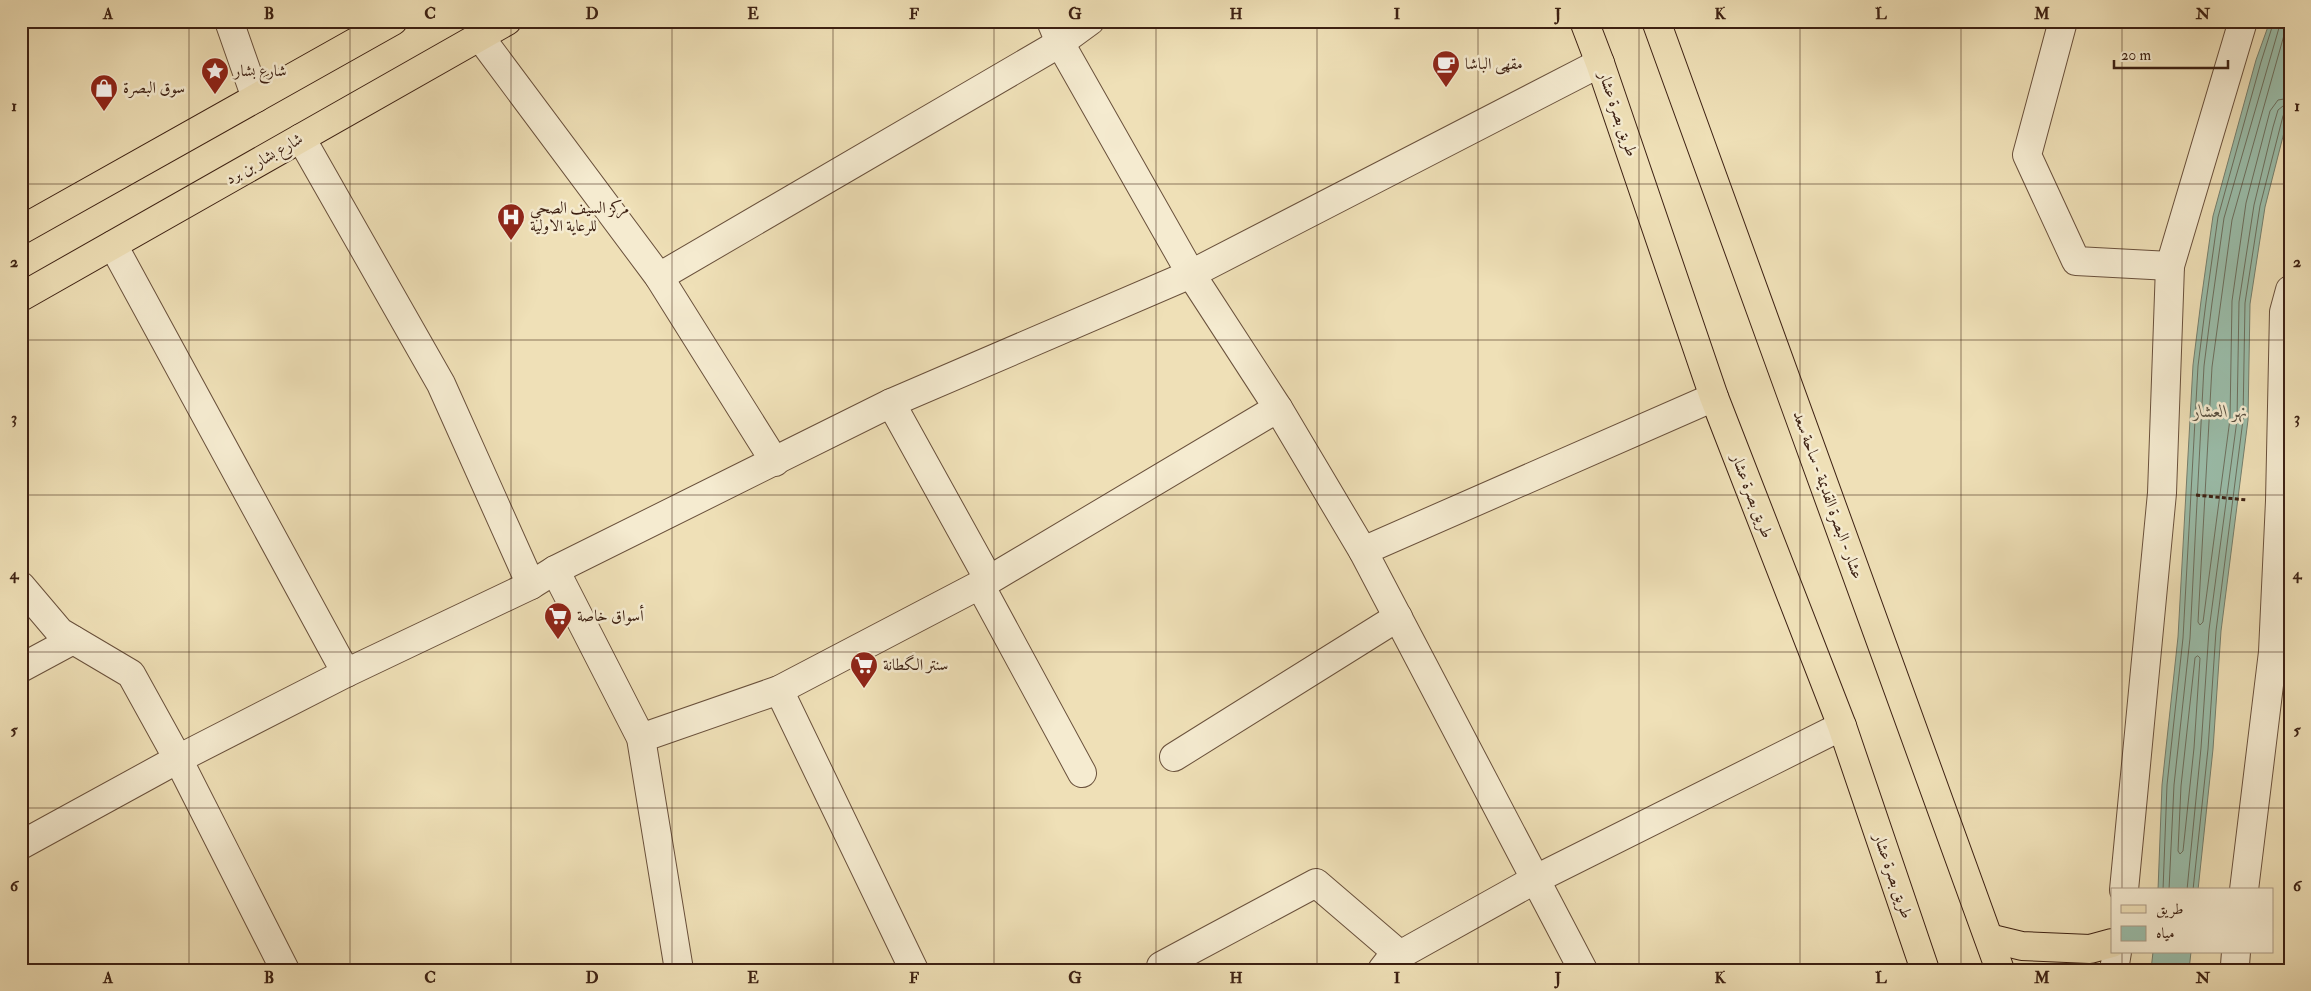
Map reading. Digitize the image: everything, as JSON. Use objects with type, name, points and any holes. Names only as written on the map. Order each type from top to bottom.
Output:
[{"type":"main road","points":[[21,230],[393,21]]},
{"type":"main road","name":"شارع بشار بن برد","points":[[21,297],[507,21]]},
{"type":"main road","name":"طريق بصرة عشار","points":[[1584,21],[1714,397],[1842,726],[1926,970]]},
{"type":"main road","name":"عشار - البصرة القديمة - ساحة سعد","points":[[1656,21],[2000,970]]},
{"type":"main road","points":[[1989,938],[2022,946],[2090,949],[2111,943]]},
{"type":"street","points":[[229,21],[256,98]]},
{"type":"street","points":[[658,276],[1055,32],[1090,21]]},
{"type":"street","points":[[2063,21],[2027,155],[2076,261],[2170,266]]},
{"type":"street","points":[[2124,888],[2162,493],[2170,266],[2243,21]]},
{"type":"street","points":[[1055,32],[1191,274],[1278,408],[1363,551],[1583,970]]},
{"type":"street","points":[[480,37],[658,276],[775,462]]},
{"type":"street","points":[[21,845],[178,759],[346,673],[530,585],[555,570],[891,403],[1191,274],[1600,63]]},
{"type":"street","points":[[302,138],[441,384],[530,585]]},
{"type":"street","points":[[113,245],[346,673]]},
{"type":"street","points":[[2244,888],[2282,654],[2275,501],[2288,305]]},
{"type":"street","points":[[1363,551],[1714,397]]},
{"type":"street","points":[[891,403],[1082,773]]},
{"type":"street","points":[[641,738],[779,690],[985,582],[1278,408]]},
{"type":"street","points":[[555,570],[641,738],[678,970]]},
{"type":"street","points":[[21,586],[60,632],[131,674],[178,759],[285,970]]},
{"type":"street","points":[[1174,756],[1398,617]]},
{"type":"street","points":[[21,668],[73,640]]},
{"type":"street","points":[[779,690],[914,970]]},
{"type":"street","points":[[1161,966],[1316,883],[1391,962],[1536,879],[1842,726]]},
{"type":"street","points":[[2114,970],[2117,954]]},
{"type":"street","points":[[2236,954],[2235,965],[2237,970]]},
{"type":"path","points":[[2187,494],[2275,501]]},
{"type":"water","name":"نهر العشار","points":[[2270,21],[2290,21],[2290,109],[2265,207],[2250,304],[2248,420],[2221,631],[2213,749],[2198,888],[2158,888],[2162,785],[2178,637],[2193,365],[2213,216],[2256,60]]},
{"type":"water","points":[[2153,954],[2191,954],[2189,970],[2151,970]]},
{"type":"place","name":"مقهى الباشا","points":[[1446,88]]},
{"type":"place","name":"شارع بشار","points":[[215,95]]},
{"type":"place","name":"سوق البصرة","points":[[104,112]]},
{"type":"place","name":"مركز السيف الصحي للرعاية الاولية","points":[[511,241]]},
{"type":"place","name":"أسواق خاصة","points":[[558,640]]},
{"type":"place","name":"سنتر الگطانة","points":[[864,689]]}]
